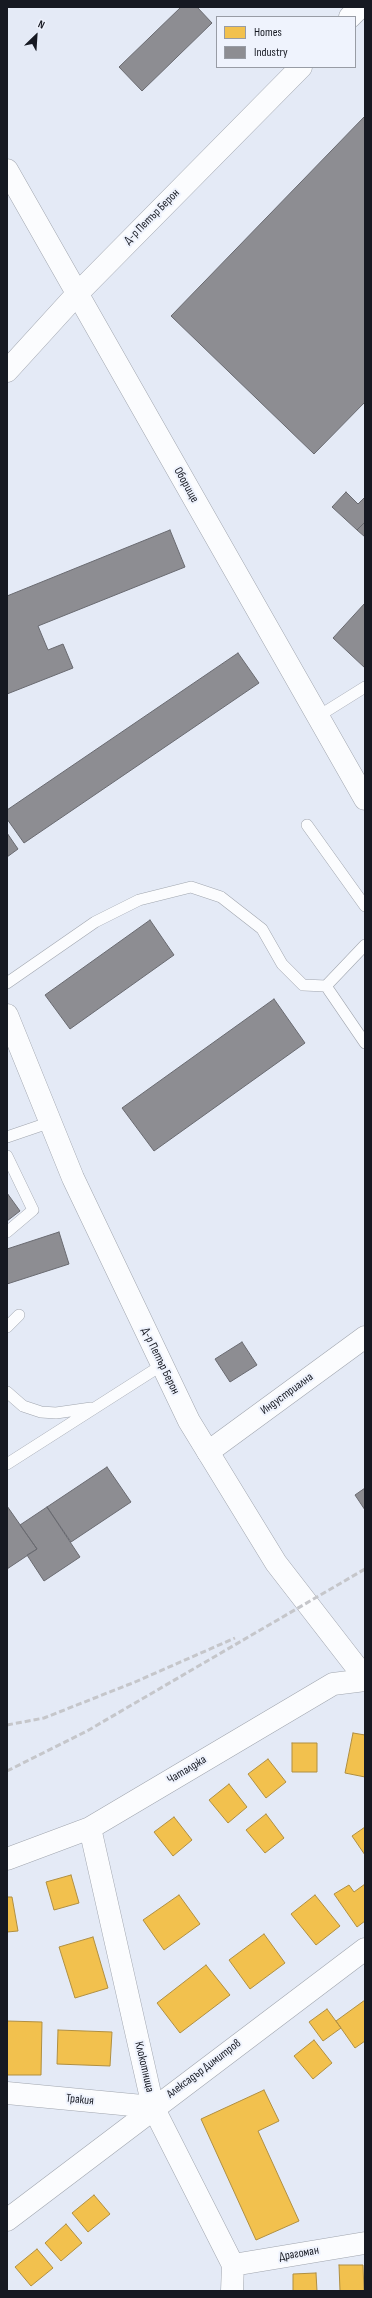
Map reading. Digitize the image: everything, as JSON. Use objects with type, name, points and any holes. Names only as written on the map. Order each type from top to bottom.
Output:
[{"type":"street","points":[[351,16],[360,7]]},
{"type":"street","name":"Д-р Петър Берон","points":[[7,371],[78,293],[300,68]]},
{"type":"street","name":"Оборище","points":[[7,170],[365,800]]},
{"type":"street","name":"Д-р Петър Берон","points":[[8,1019],[73,1178],[189,1421],[276,1563],[365,1679]]},
{"type":"street","name":"Индустриална","points":[[208,1452],[365,1337]]},
{"type":"street","name":"Чаталджа","points":[[7,1859],[90,1828],[332,1684],[365,1679]]},
{"type":"street","name":"Клокотница","points":[[90,1828],[153,2108],[233,2265],[232,2291]]},
{"type":"street","name":"Алексадър Димитров","points":[[7,2220],[365,1949]]},
{"type":"street","name":"Тракия","points":[[7,2092],[153,2108]]},
{"type":"street","name":"Драгоман","points":[[233,2265],[365,2243]]},
{"type":"lane","points":[[317,717],[365,687]]},
{"type":"lane","points":[[307,825],[365,906]]},
{"type":"lane","points":[[7,982],[95,922],[139,900],[191,887],[221,897],[262,929],[282,964],[303,985],[326,986],[365,945]]},
{"type":"lane","points":[[326,986],[365,1044]]},
{"type":"lane","points":[[7,1137],[51,1122]]},
{"type":"lane","points":[[7,1156],[34,1210],[7,1232]]},
{"type":"lane","points":[[7,1327],[19,1315]]},
{"type":"lane","points":[[7,1464],[162,1365]]},
{"type":"lane","points":[[7,1392],[23,1406],[41,1412],[56,1413],[96,1407]]},
{"type":"building: Homes","points":[[353,1733],[365,1735],[365,1777],[345,1773]]},
{"type":"building: Homes","points":[[292,1743],[317,1743],[317,1772],[292,1772]]},
{"type":"building: Homes","points":[[268,1759],[286,1782],[266,1798],[248,1774]]},
{"type":"building: Homes","points":[[229,1784],[247,1807],[228,1823],[209,1800]]},
{"type":"building: Homes","points":[[266,1814],[284,1838],[265,1853],[246,1830]]},
{"type":"building: Homes","points":[[174,1817],[192,1840],[173,1856],[154,1832]]},
{"type":"building: Homes","points":[[365,1827],[365,1855],[352,1836]]},
{"type":"building: Homes","points":[[71,1875],[79,1903],[54,1910],[46,1882]]},
{"type":"building: Homes","points":[[365,1884],[365,1921],[357,1927],[334,1894],[349,1885],[354,1892]]},
{"type":"building: Homes","points":[[179,1895],[200,1924],[164,1950],[143,1920]]},
{"type":"building: Homes","points":[[315,1895],[340,1926],[316,1945],[291,1914]]},
{"type":"building: Homes","points":[[7,1897],[12,1897],[18,1931],[7,1932]]},
{"type":"building: Homes","points":[[264,1934],[285,1963],[250,1989],[229,1960]]},
{"type":"building: Homes","points":[[93,1937],[108,1988],[75,1998],[59,1947]]},
{"type":"building: Homes","points":[[206,1965],[230,1995],[180,2033],[157,2003]]},
{"type":"building: Homes","points":[[365,2000],[365,2041],[355,2048],[336,2021]]},
{"type":"building: Homes","points":[[327,2009],[341,2028],[323,2041],[309,2022]]},
{"type":"building: Homes","points":[[7,2021],[42,2022],[41,2075],[7,2075]]},
{"type":"building: Homes","points":[[58,2030],[112,2032],[110,2066],[57,2064]]},
{"type":"building: Homes","points":[[314,2040],[332,2063],[313,2079],[294,2056]]},
{"type":"building: Homes","points":[[264,2090],[279,2121],[258,2131],[299,2221],[256,2240],[201,2119]]},
{"type":"building: Homes","points":[[94,2195],[110,2214],[88,2232],[72,2213]]},
{"type":"building: Homes","points":[[66,2224],[82,2243],[61,2261],[45,2243]]},
{"type":"building: Homes","points":[[37,2249],[53,2268],[31,2286],[15,2267]]},
{"type":"building: Homes","points":[[339,2265],[363,2265],[364,2291],[340,2291]]},
{"type":"building: Homes","points":[[316,2273],[317,2291],[293,2291],[293,2274]]},
{"type":"building: Industry","points":[[181,7],[197,7],[212,23],[142,91],[119,67]]},
{"type":"building: Industry","points":[[365,116],[365,402],[314,454],[171,316]]},
{"type":"building: Industry","points":[[346,492],[358,504],[365,497],[365,522],[357,530],[332,507]]},
{"type":"building: Industry","points":[[365,522],[365,537],[357,530]]},
{"type":"building: Industry","points":[[170,530],[185,567],[38,626],[48,650],[63,644],[73,668],[7,694],[7,596]]},
{"type":"building: Industry","points":[[365,603],[365,668],[333,638]]},
{"type":"building: Industry","points":[[238,653],[259,683],[24,843],[7,819],[7,810]]},
{"type":"building: Industry","points":[[7,833],[18,849],[7,857]]},
{"type":"building: Industry","points":[[150,920],[174,955],[70,1029],[45,995]]},
{"type":"building: Industry","points":[[274,999],[305,1043],[154,1151],[122,1108]]},
{"type":"building: Industry","points":[[7,1193],[20,1211],[7,1221]]},
{"type":"building: Industry","points":[[59,1232],[69,1264],[7,1284],[7,1249]]},
{"type":"building: Industry","points":[[242,1342],[257,1365],[230,1382],[215,1359]]},
{"type":"building: Industry","points":[[107,1467],[131,1502],[71,1542],[47,1507]]},
{"type":"building: Industry","points":[[365,1488],[365,1510],[355,1495]]},
{"type":"building: Industry","points":[[7,1506],[37,1549],[7,1569]]},
{"type":"building: Industry","points":[[47,1507],[80,1557],[44,1581],[27,1555],[37,1549],[20,1525]]},
{"type":"railway","points":[[7,1771],[87,1731],[365,1569]]},
{"type":"railway","points":[[7,1725],[44,1718],[135,1682],[235,1638]]}]
